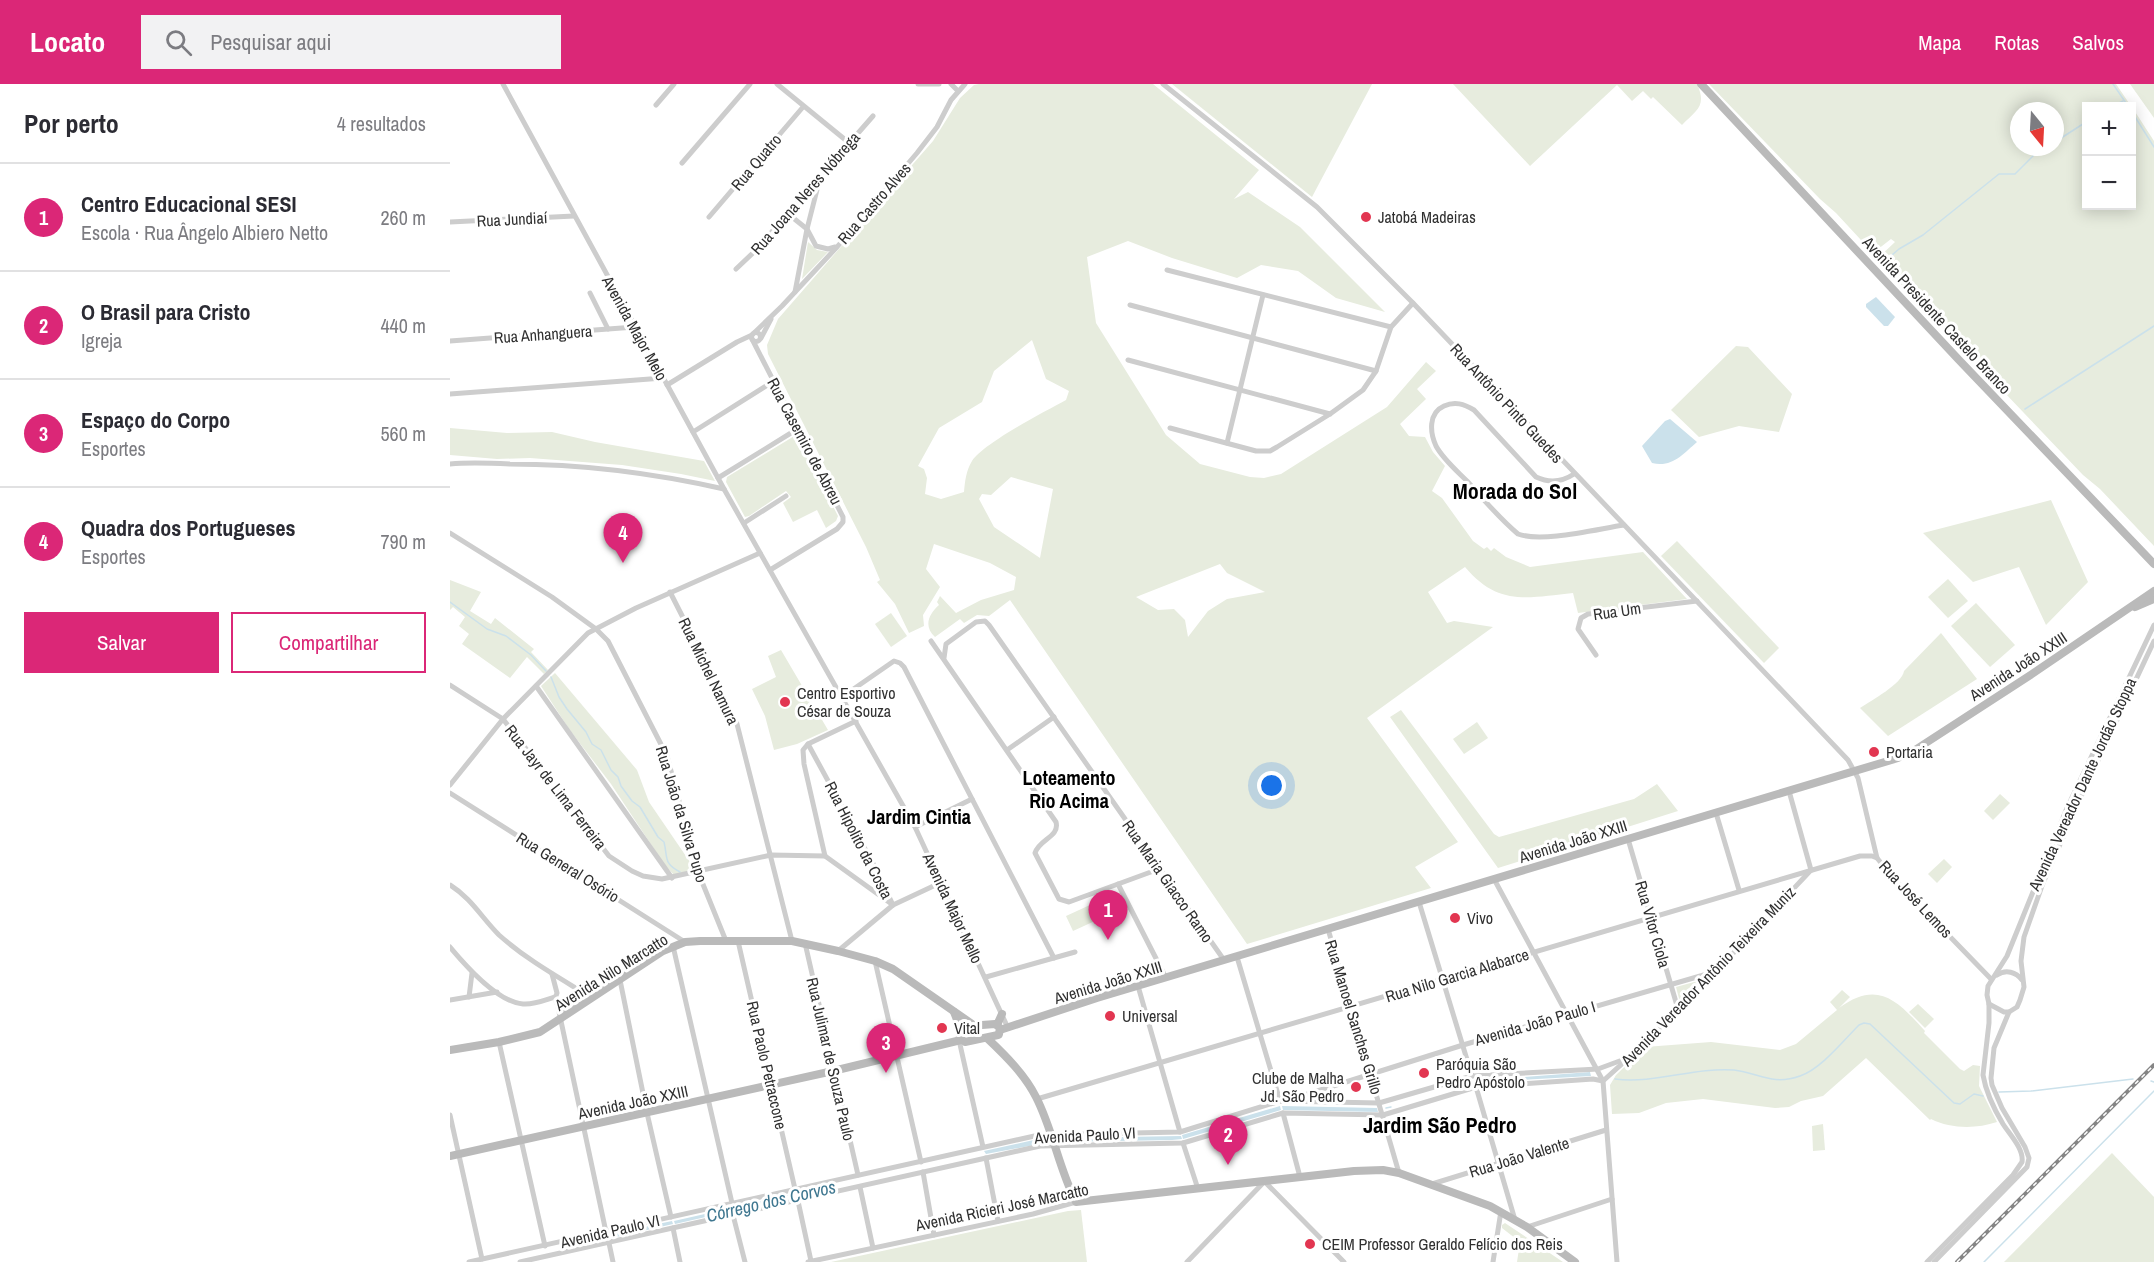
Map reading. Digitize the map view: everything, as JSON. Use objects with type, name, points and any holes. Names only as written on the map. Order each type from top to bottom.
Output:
[{"type":"main road","name":"Avenida Presidente Castelo Branco","points":[[1701,84],[2154,564]]},
{"type":"main road","name":"Avenida João XXIII","points":[[961,1038],[968,1043],[988,1039],[1001,1030],[1138,986],[1898,758],[1915,750],[2154,591]]},
{"type":"main road","name":"Avenida João XXIII","points":[[2122,613],[2154,600]]},
{"type":"main road","name":"Avenida Nilo Marcatto","points":[[450,1050],[540,1032],[673,946],[685,942],[792,941],[838,951],[893,969],[975,1026]]},
{"type":"main road","points":[[954,1012],[961,1038]]},
{"type":"main road","points":[[1002,1014],[1001,1030],[1006,1056]]},
{"type":"main road","name":"Avenida João XXIII","points":[[961,1038],[965,1028],[975,1026],[1001,1030]]},
{"type":"main road","name":"Avenida João XXIII","points":[[454,1155],[833,1071],[961,1038]]},
{"type":"main road","points":[[988,1039],[1006,1056],[1037,1099],[1076,1202]]},
{"type":"main road","name":"Avenida Ricieri José Marcatto","points":[[1076,1202],[1371,1170],[1399,1173],[1501,1211],[1575,1262]]},
{"type":"street","name":"Avenida Major Melo","points":[[503,84],[770,570]]},
{"type":"street","points":[[656,105],[674,84]]},
{"type":"street","points":[[682,163],[750,84]]},
{"type":"street","points":[[777,84],[848,142]]},
{"type":"street","points":[[918,84],[939,84]]},
{"type":"street","points":[[951,84],[958,91]]},
{"type":"street","name":"Rua Castro Alves","points":[[667,385],[753,335],[773,315],[837,247],[923,146],[958,91],[965,84]]},
{"type":"street","name":"Rua Antônio Pinto Guedes","points":[[1163,84],[1317,207],[1413,303],[1848,760],[1855,771]]},
{"type":"street","name":"Rua Quatro","points":[[710,217],[803,107]]},
{"type":"street","name":"Rua Joana Neres Nóbrega","points":[[736,269],[755,251],[873,116]]},
{"type":"street","points":[[795,292],[820,177]]},
{"type":"street","points":[[787,213],[807,229],[816,246],[828,249],[837,247]]},
{"type":"street","name":"Rua Jundiaí","points":[[450,222],[574,216]]},
{"type":"street","points":[[1167,270],[1390,327]]},
{"type":"street","points":[[590,293],[608,329]]},
{"type":"street","points":[[1227,443],[1263,295]]},
{"type":"street","points":[[1170,428],[1256,451],[1270,451],[1330,414],[1363,390],[1376,371],[1390,327],[1413,303]]},
{"type":"street","points":[[1130,305],[1376,371]]},
{"type":"street","name":"Rua Castro Alves","points":[[761,338],[773,315]]},
{"type":"street","name":"Rua Anhanguera","points":[[450,342],[635,327]]},
{"type":"street","points":[[753,335],[756,341],[761,338],[761,358]]},
{"type":"street","name":"Rua Casemiro de Abreu","points":[[753,335],[761,358],[842,512],[843,522],[770,570]]},
{"type":"street","points":[[1128,360],[1330,414]]},
{"type":"street","points":[[450,394],[663,378]]},
{"type":"street","points":[[693,432],[774,381]]},
{"type":"street","points":[[1574,474],[1555,481],[1544,481],[1536,477],[1474,410],[1466,406],[1450,404],[1435,413],[1431,430],[1437,447],[1518,534],[1526,537],[1544,537],[1624,525]]},
{"type":"street","points":[[718,478],[798,428]]},
{"type":"street","points":[[450,464],[584,466],[640,472],[724,489]]},
{"type":"street","points":[[744,523],[786,496]]},
{"type":"street","name":"Rua João da Silva Pupo","points":[[450,532],[552,597],[596,628],[608,641],[667,756],[698,872],[726,941]]},
{"type":"street","points":[[450,785],[503,719],[579,641],[596,628],[670,592],[760,553]]},
{"type":"street","name":"Avenida Major Mello","points":[[770,570],[915,827],[1002,1014]]},
{"type":"street","name":"Rua Michel Namura","points":[[670,592],[736,724],[792,941]]},
{"type":"street","name":"Rua Um","points":[[1596,655],[1578,629],[1581,618],[1588,614],[1697,601]]},
{"type":"street","name":"Rua Maria Giacco Ramo","points":[[946,644],[976,622],[985,621],[989,625],[1224,960]]},
{"type":"street","name":"Avenida Vereador Dante Jordão Stoppa","points":[[1927,1262],[2019,1168],[2023,1157],[1995,1109],[1984,1083],[1989,1004],[1987,995],[1993,977],[2007,956],[2067,808],[2154,625]]},
{"type":"street","points":[[945,658],[946,644],[932,641],[1056,822],[1056,832],[1038,846],[1035,853],[1059,899],[1069,902],[1159,869]]},
{"type":"street","name":"Avenida Vereador Dante Jordão Stoppa","points":[[2024,987],[2021,961],[2028,923],[2079,801],[2154,641]]},
{"type":"street","points":[[842,697],[894,661],[904,667],[1054,958]]},
{"type":"street","name":"Rua Jayr de Lima Ferreira","points":[[450,685],[503,719],[609,856],[632,871],[662,879],[771,855],[825,856]]},
{"type":"street","points":[[536,686],[672,878]]},
{"type":"street","points":[[1007,750],[1054,717]]},
{"type":"street","points":[[856,721],[808,744],[802,750],[803,756],[825,856],[893,905]]},
{"type":"street","name":"Rua Hipolito da Costa","points":[[808,744],[893,905]]},
{"type":"street","name":"Rua José Lemos","points":[[1855,771],[1877,858],[1896,881],[1993,977]]},
{"type":"street","points":[[1789,791],[1811,870]]},
{"type":"street","name":"Rua General Osório","points":[[450,793],[685,942]]},
{"type":"street","points":[[915,827],[972,799]]},
{"type":"street","points":[[1716,813],[1738,890]]},
{"type":"street","name":"Rua Vitor Ciola","points":[[1628,839],[1677,1010]]},
{"type":"street","name":"Rua Nilo Garcia Alabarce","points":[[1037,1099],[1738,890],[1860,856],[1877,858]]},
{"type":"street","name":"Avenida Vereador Antônio Teixeira Muniz","points":[[1603,1081],[1632,1056],[1811,870]]},
{"type":"street","points":[[1494,879],[1603,1081],[1617,1262]]},
{"type":"street","points":[[838,951],[893,905],[942,882]]},
{"type":"street","points":[[1118,884],[1166,978]]},
{"type":"street","points":[[450,885],[467,897],[502,937],[552,974],[592,998]]},
{"type":"street","points":[[1419,902],[1472,1076]]},
{"type":"street","name":"Rua Manoel Sanches Grillo","points":[[1328,929],[1399,1173]]},
{"type":"street","name":"Rua Paolo Petraccone","points":[[738,941],[795,1189]]},
{"type":"street","name":"Rua Julimar de Souza Paulo","points":[[805,943],[858,1175]]},
{"type":"street","points":[[673,946],[732,1203]]},
{"type":"street","points":[[450,947],[472,973],[497,992],[517,1003],[523,1004],[556,995],[564,988],[573,987]]},
{"type":"street","points":[[986,977],[1075,952]]},
{"type":"street","points":[[1237,957],[1280,1101]]},
{"type":"street","points":[[875,962],[921,1162]]},
{"type":"street","name":"Avenida João Paulo I","points":[[1288,1100],[1462,1045],[1715,971]]},
{"type":"street","points":[[1934,1262],[2027,1167],[2029,1161],[2025,1147],[1996,1098],[1991,1078],[1994,1048],[2009,1012],[2017,1007],[2024,987],[2022,980],[2013,972],[2001,972],[1993,977]]},
{"type":"street","points":[[469,997],[472,973]]},
{"type":"street","points":[[552,974],[606,1232]]},
{"type":"street","points":[[620,980],[671,1217]]},
{"type":"street","points":[[1138,986],[1180,1132]]},
{"type":"street","points":[[450,1000],[497,992]]},
{"type":"street","points":[[1989,1004],[1998,1010],[2009,1012]]},
{"type":"street","points":[[961,1038],[983,1147]]},
{"type":"street","points":[[499,1042],[545,1246]]},
{"type":"street","name":"Avenida Paulo VI","points":[[469,1262],[983,1147],[1050,1135],[1180,1132],[1280,1101],[1379,1103],[1472,1076],[1598,1069],[1632,1056]]},
{"type":"street","name":"Avenida Paulo VI","points":[[520,1262],[547,1259],[673,1228],[1040,1146],[1183,1143],[1283,1113],[1383,1115],[1476,1087],[1593,1079],[1603,1081]]},
{"type":"street","points":[[1476,1087],[1515,1220]]},
{"type":"street","points":[[1283,1113],[1300,1177]]},
{"type":"street","points":[[450,1116],[454,1155],[482,1259]]},
{"type":"street","name":"Rua João Valente","points":[[1432,1184],[1606,1130]]},
{"type":"street","points":[[1183,1143],[1198,1189]]},
{"type":"street","points":[[986,1158],[998,1221]]},
{"type":"street","points":[[923,1172],[934,1235]]},
{"type":"street","points":[[1187,1262],[1265,1182],[1341,1261]]},
{"type":"street","points":[[860,1187],[873,1248]]},
{"type":"street","points":[[1527,1227],[1612,1199]]},
{"type":"street","points":[[798,1201],[809,1262]]},
{"type":"street","name":"Avenida Ricieri José Marcatto","points":[[809,1262],[1042,1212],[1076,1202]]},
{"type":"street","points":[[1492,1262],[1501,1211]]},
{"type":"street","points":[[733,1215],[745,1262]]},
{"type":"street","points":[[673,1228],[680,1262]]},
{"type":"street","points":[[609,1243],[613,1262]]},
{"type":"shaded area","points":[[1153,84],[1259,170],[1234,199],[1248,192],[1300,227],[1385,312],[1336,298],[1298,271],[1261,265],[1237,278],[1172,258],[1128,241],[1087,257],[1096,323],[1166,435],[1200,464],[1250,477],[1264,478],[1281,474],[1387,407],[1426,362],[1436,371],[1417,389],[1426,399],[1400,424],[1409,436],[1425,437],[1433,452],[1445,466],[1432,491],[1442,498],[1473,541],[1484,549],[1487,547],[1491,551],[1494,548],[1506,557],[1530,567],[1643,552],[1687,599],[1578,613],[1573,593],[1541,597],[1501,594],[1477,580],[1465,567],[1428,592],[1447,623],[1454,621],[1493,627],[1367,718],[1458,842],[1415,867],[1431,888],[1247,944],[1010,600],[989,616],[977,615],[964,623],[960,619],[935,637],[931,633],[928,624],[932,612],[939,605],[937,602],[940,596],[956,613],[981,600],[1014,590],[1016,577],[990,563],[934,544],[926,569],[940,587],[923,615],[924,626],[909,633],[895,604],[877,582],[880,580],[866,547],[768,354],[767,345],[778,319],[933,141],[960,98],[974,85]],"holes":[[[1032,340],[1046,379],[1069,391],[1066,400],[1015,428],[979,454],[968,469],[964,492],[941,499],[925,494],[927,478],[924,469],[918,466],[939,428],[982,402],[994,371]],[[1011,477],[1053,489],[1040,558],[994,527],[979,499],[982,494],[991,495]],[[1220,564],[1227,573],[1265,592],[1227,599],[1208,611],[1188,637],[1185,620],[1174,609],[1158,610],[1136,597]]]},
{"type":"shaded area","points":[[1172,84],[1372,84],[1312,197]]},
{"type":"shaded area","points":[[1453,84],[1697,84],[1701,103],[1682,125],[1653,97],[1651,99],[1643,91],[1632,101],[1617,85],[1530,166]]},
{"type":"shaded area","points":[[1709,84],[2116,84],[2128,102],[2082,102],[2082,210],[2136,210],[2136,113],[2154,141],[2154,546],[1877,259],[1895,242],[1891,239],[1873,253]]},
{"type":"shaded area","points":[[2130,84],[2154,84],[2154,118]]},
{"type":"shaded area","points":[[808,242],[817,250],[828,252],[802,279]]},
{"type":"shaded area","points":[[1736,346],[1748,347],[1792,394],[1779,432],[1739,426],[1699,437],[1671,410]]},
{"type":"shaded area","points":[[450,428],[507,433],[552,432],[704,461],[715,481],[622,465],[450,455]]},
{"type":"shaded area","points":[[796,435],[838,516],[836,521],[826,528],[817,510],[793,522],[783,503],[791,497],[786,491],[745,517],[726,482],[727,477]]},
{"type":"shaded area","points":[[2051,500],[2088,582],[2046,625],[2019,567],[1973,582],[1923,533]]},
{"type":"shaded area","points":[[1677,541],[1779,648],[1764,663],[1661,556]]},
{"type":"shaded area","points":[[1948,579],[1968,601],[1948,618],[1928,597]]},
{"type":"shaded area","points":[[450,580],[481,592],[470,611],[491,624],[495,618],[534,649],[531,652],[548,670],[544,674],[527,657],[510,678],[462,644],[469,634],[459,626],[465,617],[453,607],[450,610]]},
{"type":"shaded area","points":[[1976,603],[2015,645],[1990,667],[1951,626]]},
{"type":"shaded area","points":[[891,613],[907,636],[891,647],[875,624]]},
{"type":"shaded area","points":[[1941,633],[1977,679],[1888,736],[1860,708],[1898,681],[1904,671]]},
{"type":"shaded area","name":"Centro Esportivo César de Souza","points":[[781,650],[828,730],[797,744],[774,750],[765,716],[752,689],[776,677],[768,656]]},
{"type":"shaded area","points":[[555,673],[637,770],[649,802],[692,865],[688,872],[674,875],[664,864],[611,784],[569,729],[541,686]]},
{"type":"shaded area","points":[[1401,710],[1494,834],[1499,837],[1634,799],[1657,784],[1678,811],[1498,868],[1390,717]]},
{"type":"shaded area","points":[[1477,722],[1488,738],[1464,754],[1453,739]]},
{"type":"shaded area","points":[[2000,794],[2010,803],[1993,820],[1984,811]]},
{"type":"shaded area","points":[[1944,859],[1952,867],[1937,883],[1928,874]]},
{"type":"shaded area","points":[[1090,905],[1097,920],[1073,931],[1066,916]]},
{"type":"shaded area","points":[[1705,979],[1680,1002],[1676,987]]},
{"type":"shaded area","points":[[1842,990],[1850,997],[1839,1008],[1865,995],[1886,997],[1906,1011],[1925,1031],[1924,1033],[1960,1069],[1964,1071],[1973,1065],[1980,1066],[1979,1086],[1997,1122],[1964,1127],[1930,1120],[1866,1058],[1823,1096],[1801,1101],[1789,1107],[1775,1108],[1703,1099],[1666,1103],[1639,1113],[1612,1114],[1610,1085],[1616,1075],[1645,1047],[1711,1042],[1780,1050],[1796,1044],[1837,1010],[1830,1002]]},
{"type":"shaded area","points":[[1918,1004],[1934,1019],[1925,1028],[1909,1012]]},
{"type":"shaded area","points":[[1823,1124],[1825,1150],[1813,1151],[1812,1126]]},
{"type":"shaded area","points":[[2112,1153],[2154,1197],[2154,1262],[2004,1262]]},
{"type":"shaded area","points":[[1081,1210],[1087,1262],[831,1262],[1068,1211]]},
{"type":"shaded area","points":[[1505,1223],[1563,1262],[1517,1262],[1520,1242],[1502,1228]]},
{"type":"water","points":[[1876,297],[1895,317],[1888,326],[1884,326],[1866,307],[1866,304]]},
{"type":"water","points":[[1670,419],[1697,442],[1671,462],[1652,463],[1642,446],[1665,421]]},
{"type":"water","points":[[1590,1072],[1591,1076],[1483,1082],[1470,1085],[1469,1081]]},
{"type":"water","points":[[1280,1106],[1281,1110],[1183,1139],[1182,1135]]},
{"type":"water","points":[[1282,1106],[1377,1108],[1378,1112],[1283,1110]]},
{"type":"water","points":[[1181,1136],[1182,1139],[1172,1140],[1061,1142],[1060,1138]]},
{"type":"water","points":[[1043,1139],[1045,1143],[986,1154],[984,1151]]},
{"type":"water","points":[[792,1194],[793,1197],[675,1224],[674,1221]]},
{"type":"water","points":[[672,1221],[673,1224],[608,1239],[607,1235]]},
{"type":"waterway","points":[[2113,84],[2125,102]]},
{"type":"waterway","points":[[2136,118],[2154,147]]},
{"type":"waterway","points":[[2064,136],[2082,125]]},
{"type":"waterway","points":[[1885,261],[1899,249],[1923,235],[1999,174],[2015,174],[2033,156]]},
{"type":"waterway","points":[[2025,409],[2154,326]]},
{"type":"waterway","points":[[450,602],[487,629],[506,636],[531,655],[546,671]]},
{"type":"waterway","points":[[551,677],[559,697],[586,732],[592,744],[601,750],[621,786],[632,801],[640,807],[658,837],[664,842],[669,863],[680,872]]},
{"type":"waterway","name":"Córrego dos Corvos","points":[[1615,1079],[1645,1079],[1719,1070],[1734,1070],[1773,1079],[1790,1079],[1816,1067],[1859,1025],[1864,1023],[1870,1024],[1954,1103],[1960,1104],[1974,1094],[1983,1096]]},
{"type":"waterway","name":"Córrego dos Corvos","points":[[1999,1092],[2031,1091],[2133,1079]]},
{"type":"waterway","points":[[1984,1262],[2154,1091]]},
{"type":"waterway","name":"Córrego dos Corvos","points":[[1386,1108],[1391,1107]]},
{"type":"railway","points":[[1957,1262],[2154,1065]]},
{"type":"place","name":"Jatobá Madeiras","points":[[1366,217]]},
{"type":"place","name":"Quadra dos Portugueses","points":[[623,563]]},
{"type":"place","name":"Centro Esportivo César de Souza","points":[[785,702]]},
{"type":"place","name":"Portaria","points":[[1874,752]]},
{"type":"place","name":"Vivo","points":[[1455,918]]},
{"type":"place","name":"Centro Educacional SESI","points":[[1108,940]]},
{"type":"place","name":"Universal","points":[[1110,1016]]},
{"type":"place","name":"Vital","points":[[942,1028]]},
{"type":"place","name":"Espaço do Corpo","points":[[886,1073]]},
{"type":"place","name":"Paróquia São Pedro Apóstolo","points":[[1424,1073]]},
{"type":"place","name":"Clube de Malha Jd. São Pedro","points":[[1356,1087]]},
{"type":"place","name":"O Brasil para Cristo","points":[[1228,1165]]},
{"type":"place","name":"CEIM Professor Geraldo Felício dos Reis","points":[[1310,1244]]},
{"type":"district","name":"Morada do Sol","points":[[1515,491]]},
{"type":"district","name":"Loteamento Rio Acima","points":[[1069,788]]},
{"type":"district","name":"Jardim Cintia","points":[[919,816]]},
{"type":"district","name":"Jardim São Pedro","points":[[1440,1125]]}]
